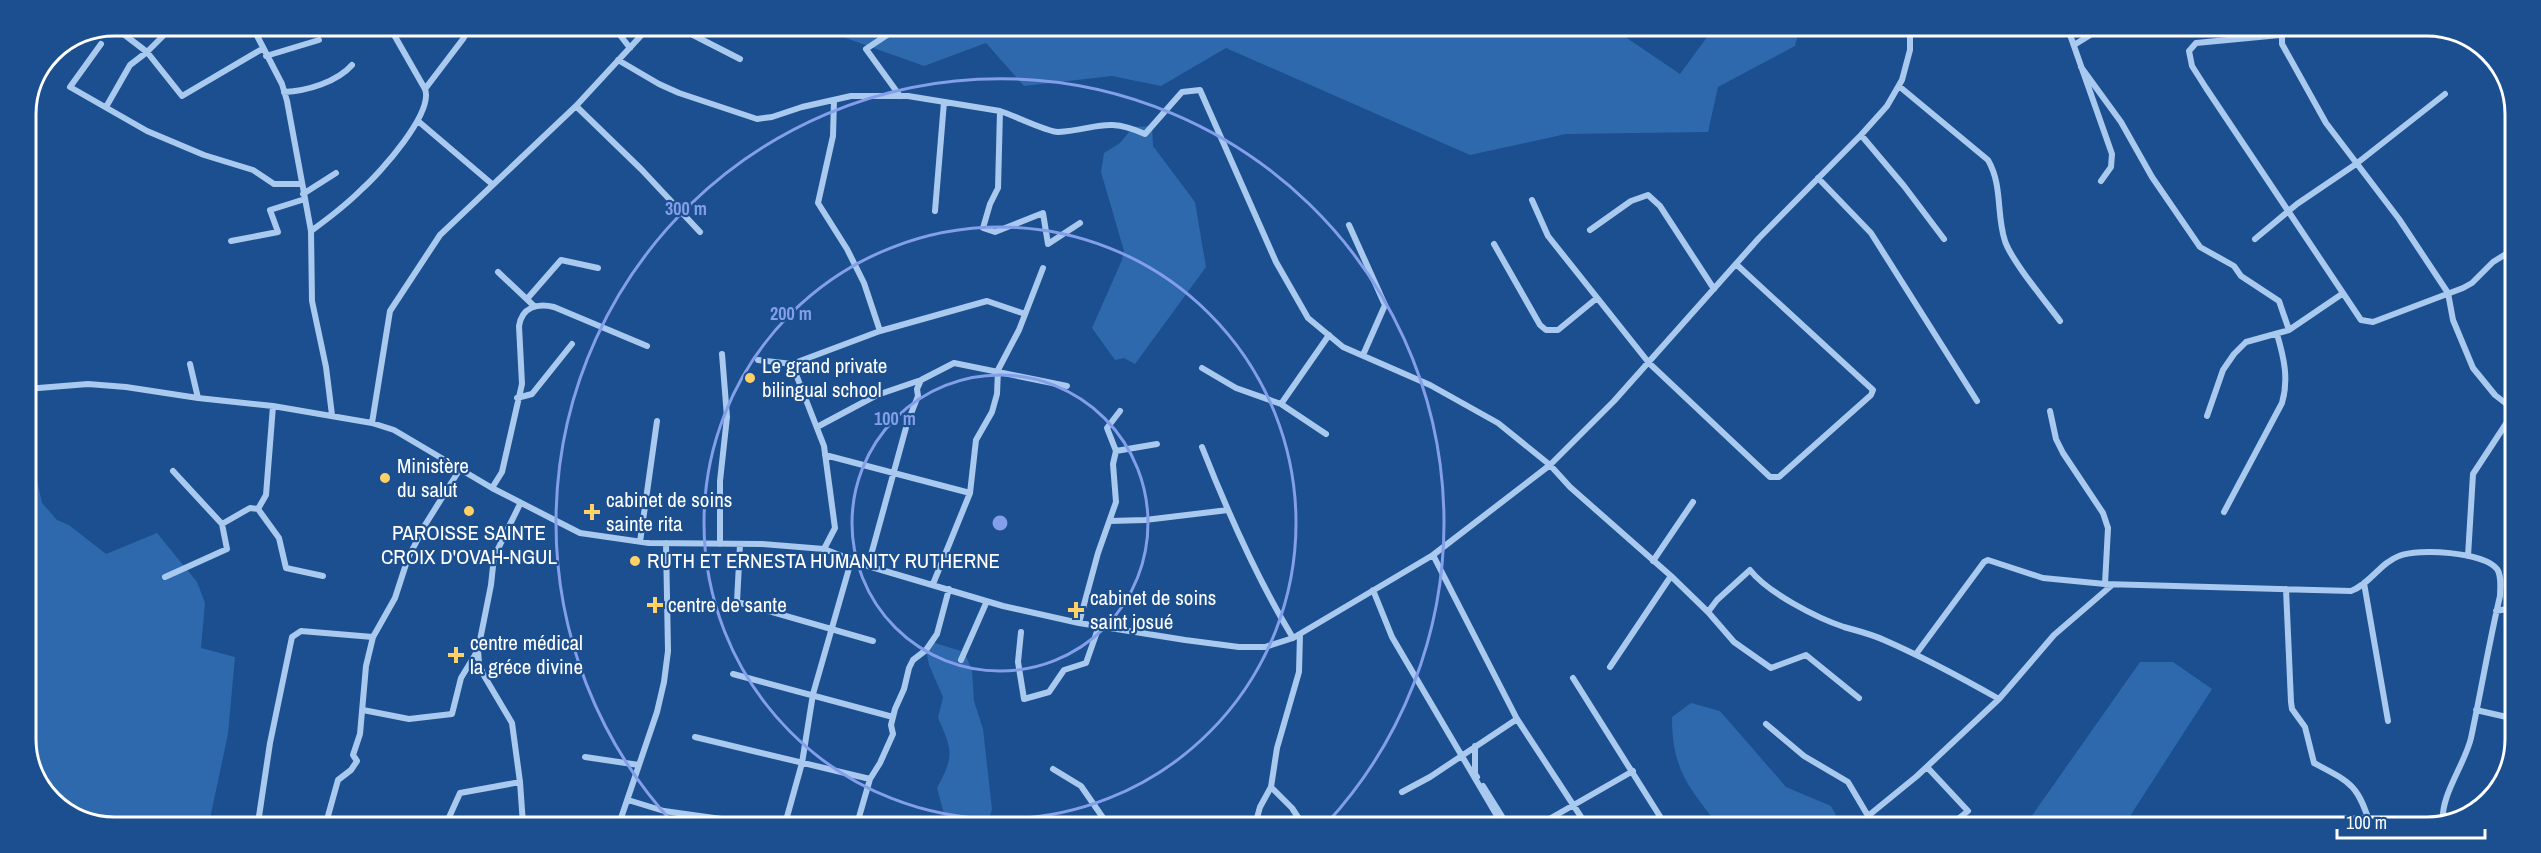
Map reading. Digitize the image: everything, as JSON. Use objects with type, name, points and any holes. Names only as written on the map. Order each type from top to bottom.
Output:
[{"type":"street","points":[[126,36],[147,52],[182,96],[264,52],[320,40]]},
{"type":"street","points":[[106,107],[129,65],[163,36]]},
{"type":"street","points":[[257,36],[284,92],[311,231],[312,301],[326,367],[332,415]]},
{"type":"street","points":[[311,231],[365,187],[418,121],[427,100],[425,89],[394,36]]},
{"type":"street","points":[[425,89],[465,36]]},
{"type":"street","points":[[620,36],[630,48]]},
{"type":"street","points":[[372,423],[390,311],[440,235],[576,106],[641,36]]},
{"type":"street","points":[[695,36],[740,59]]},
{"type":"street","points":[[886,36],[866,49],[900,96]]},
{"type":"street","points":[[36,388],[88,384],[126,387],[273,406],[372,423],[394,430],[520,504],[580,533],[640,542],[740,544],[824,549],[868,566],[987,601],[1079,623],[1239,647],[1265,647],[1293,638],[1433,555],[1550,465],[1649,363],[1736,264],[1861,135],[1900,87],[1910,50],[1910,36]]},
{"type":"street","points":[[2071,36],[2112,154],[2111,167],[2101,181]]},
{"type":"street","points":[[2074,45],[2089,36]]},
{"type":"street","points":[[2256,36],[2196,43],[2188,51],[2192,66],[2361,320],[2373,322],[2472,283],[2493,262],[2505,255]]},
{"type":"street","points":[[2281,36],[2282,44],[2325,123],[2399,219],[2448,293],[2453,320],[2473,368],[2505,404]]},
{"type":"street","points":[[101,44],[70,87],[147,131],[204,155],[253,170],[274,184],[301,184]]},
{"type":"street","points":[[618,60],[679,93],[757,119],[851,96],[900,96],[1000,111],[1056,132],[1100,124],[1128,126],[1145,134],[1182,92],[1200,90],[1276,262],[1308,318],[1343,347],[1431,385],[1498,423],[1550,465],[1570,487],[1671,576],[1708,612],[1734,642],[1771,668],[1806,655],[1859,698]]},
{"type":"street","points":[[284,92],[302,91],[345,73],[352,64]]},
{"type":"street","points":[[2081,67],[2121,122],[2152,177],[2200,247],[2234,266],[2241,276],[2279,302],[2289,330]]},
{"type":"street","points":[[1900,87],[1988,160],[1997,177],[2000,218],[2006,245],[2060,321]]},
{"type":"street","points":[[2255,238],[2287,212],[2356,165],[2445,94]]},
{"type":"street","points":[[834,100],[833,136],[818,203],[847,249],[864,283],[880,331]]},
{"type":"street","points":[[935,211],[944,102]]},
{"type":"street","points":[[576,106],[641,169],[700,232]]},
{"type":"street","points":[[1000,111],[998,188],[990,204],[983,228],[995,232],[1043,213],[1048,244],[1080,223]]},
{"type":"street","points":[[418,121],[492,184]]},
{"type":"street","points":[[1861,135],[1944,239]]},
{"type":"street","points":[[231,241],[278,232],[270,210],[304,197],[336,173]]},
{"type":"street","points":[[1818,178],[1871,233],[1977,401]]},
{"type":"street","points":[[1590,230],[1631,201],[1648,195],[1660,206],[1714,289]]},
{"type":"street","points":[[1532,200],[1548,236],[1649,363],[1770,477],[1774,478],[1779,477],[1872,395],[1872,388],[1736,264]]},
{"type":"street","points":[[1349,225],[1385,305],[1363,355]]},
{"type":"street","points":[[1494,244],[1540,325],[1546,330],[1558,330],[1597,298]]},
{"type":"street","points":[[527,299],[561,260],[598,268]]},
{"type":"street","points":[[933,584],[970,493],[976,440],[992,412],[997,394],[998,370],[1025,314],[1043,268]]},
{"type":"street","points":[[498,272],[534,306]]},
{"type":"street","points":[[2207,416],[2223,370],[2246,342],[2289,330],[2342,294]]},
{"type":"street","points":[[758,360],[792,364],[880,331],[987,302],[1025,314]]},
{"type":"street","points":[[492,488],[502,472],[522,384],[520,316],[534,306],[554,307],[646,346]]},
{"type":"street","points":[[2224,512],[2282,403],[2286,389],[2286,374],[2277,334]]},
{"type":"street","points":[[1281,405],[1329,335]]},
{"type":"street","points":[[517,398],[532,394],[572,344]]},
{"type":"street","points":[[720,544],[720,481],[727,417],[722,354]]},
{"type":"street","points":[[817,427],[877,395],[921,380],[954,363],[998,370],[1067,386]]},
{"type":"street","points":[[190,364],[198,398]]},
{"type":"street","points":[[792,364],[817,427],[825,455],[829,489],[834,505],[835,528],[824,549]]},
{"type":"street","points":[[1202,368],[1236,388],[1281,405],[1326,434]]},
{"type":"street","points":[[868,566],[907,424],[918,396],[916,389],[921,380]]},
{"type":"street","points":[[258,509],[266,495],[273,406]]},
{"type":"street","points":[[1079,623],[1098,553],[1116,502],[1113,464],[1116,451],[1107,428],[1120,411]]},
{"type":"street","points":[[1766,724],[1804,756],[1848,782],[1868,816],[1927,767],[1999,699],[2054,635],[2109,585],[2108,528],[2103,513],[2063,453],[2056,439],[2050,411]]},
{"type":"street","points":[[640,542],[657,421]]},
{"type":"street","points":[[2468,556],[2473,474],[2505,424]]},
{"type":"street","points":[[1116,451],[1157,444]]},
{"type":"street","points":[[1202,447],[1251,561],[1293,638]]},
{"type":"street","points":[[825,455],[970,493]]},
{"type":"street","points":[[328,817],[338,780],[351,770],[357,761],[353,755],[360,734],[366,666],[373,637],[395,597],[408,558],[424,525],[460,469]]},
{"type":"street","points":[[165,577],[227,549],[222,524],[173,471]]},
{"type":"street","points":[[1653,561],[1693,502]]},
{"type":"street","points":[[520,504],[494,557],[478,650],[483,674],[512,723],[522,817]]},
{"type":"street","points":[[222,524],[250,508],[258,509],[279,538],[286,568],[323,576]]},
{"type":"street","points":[[1110,521],[1145,520],[1228,510]]},
{"type":"street","points":[[622,817],[657,712],[666,662],[666,543]]},
{"type":"street","points":[[740,544],[737,602],[873,641]]},
{"type":"street","points":[[1916,654],[1984,562],[1988,560],[2043,578],[2109,585],[2351,591],[2364,584],[2387,562],[2410,552],[2468,556],[2492,565],[2500,576],[2496,611],[2470,741],[2444,815]]},
{"type":"street","points":[[1433,555],[1517,719],[1581,817]]},
{"type":"street","points":[[787,817],[802,763],[813,694],[852,558]]},
{"type":"street","points":[[1708,612],[1750,570],[1767,588],[1832,622],[1880,638],[1916,654],[1999,699]]},
{"type":"street","points":[[1610,667],[1671,576]]},
{"type":"street","points":[[2364,584],[2388,721]]},
{"type":"street","points":[[859,817],[870,779],[880,763],[892,734],[891,725],[895,709],[904,689],[909,668],[913,660],[926,650],[937,634],[949,589]]},
{"type":"street","points":[[2286,589],[2287,656],[2292,709],[2304,727],[2314,763],[2348,781],[2356,789],[2368,817]]},
{"type":"street","points":[[1373,590],[1392,637],[1498,817]]},
{"type":"street","points":[[961,660],[987,601]]},
{"type":"street","points":[[2496,611],[2505,609]]},
{"type":"street","points":[[1021,632],[1018,662],[1024,699],[1049,692],[1064,670],[1086,663],[1099,626]]},
{"type":"street","points":[[259,817],[270,743],[292,637],[301,631],[373,637]]},
{"type":"street","points":[[1257,817],[1271,787],[1277,747],[1299,672],[1300,634]]},
{"type":"street","points":[[363,710],[409,719],[452,714],[461,678],[478,650]]},
{"type":"street","points":[[732,674],[893,717]]},
{"type":"street","points":[[1573,678],[1661,817]]},
{"type":"street","points":[[2476,710],[2505,717]]},
{"type":"street","points":[[1402,792],[1430,777],[1517,719]]},
{"type":"street","points":[[695,736],[870,779]]},
{"type":"street","points":[[1475,746],[1475,774],[1502,817]]},
{"type":"street","points":[[585,757],[639,765]]},
{"type":"street","points":[[1927,767],[1968,811],[1960,817]]},
{"type":"street","points":[[1053,769],[1081,786],[1102,817]]},
{"type":"street","points":[[1553,817],[1633,771]]},
{"type":"street","points":[[449,817],[460,793],[520,782]]},
{"type":"street","points":[[1271,787],[1298,817]]},
{"type":"street","points":[[628,800],[664,811],[707,817]]},
{"type":"shaded area","points":[[840,36],[1624,36],[1680,74],[1708,36],[1797,36],[1795,46],[1718,87],[1708,132],[1566,134],[1470,155],[1226,48],[1161,86],[1112,76],[1024,86],[986,43],[924,66]]},
{"type":"shaded area","points":[[1152,126],[1153,146],[1195,202],[1206,267],[1135,364],[1124,358],[1115,360],[1092,328],[1124,251],[1101,172],[1104,153],[1120,143],[1133,127]]},
{"type":"shaded area","points":[[36,476],[42,503],[57,520],[69,525],[106,554],[157,533],[197,582],[205,603],[201,648],[235,657],[228,734],[210,817],[114,817],[89,813],[67,801],[46,778],[40,764],[36,744]]},
{"type":"shaded area","points":[[932,642],[964,652],[972,670],[974,701],[983,729],[992,809],[990,817],[945,817],[937,788],[949,760],[949,746],[938,718],[943,697],[929,665],[926,650]]},
{"type":"shaded area","points":[[2140,662],[2173,662],[2212,689],[2129,817],[2031,817]]},
{"type":"shaded area","points":[[1691,703],[1720,711],[1786,787],[1831,806],[1837,817],[1712,817],[1691,788],[1679,764],[1675,750],[1672,717]]},
{"type":"place","name":"Le grand private bilingual school","points":[[750,378]]},
{"type":"place","name":"Ministère du salut","points":[[385,478]]},
{"type":"place","name":"PAROISSE SAINTE CROIX D'OVAH-NGUL","points":[[469,511]]},
{"type":"place","name":"cabinet de soins sainte rita","points":[[592,512]]},
{"type":"place","name":"RUTH ET ERNESTA HUMANITY RUTHERNE","points":[[635,561]]},
{"type":"place","name":"centre de sante","points":[[655,605]]},
{"type":"place","name":"cabinet de soins saint josué","points":[[1076,610]]},
{"type":"place","name":"centre médical la gréce divine","points":[[456,655]]}]
